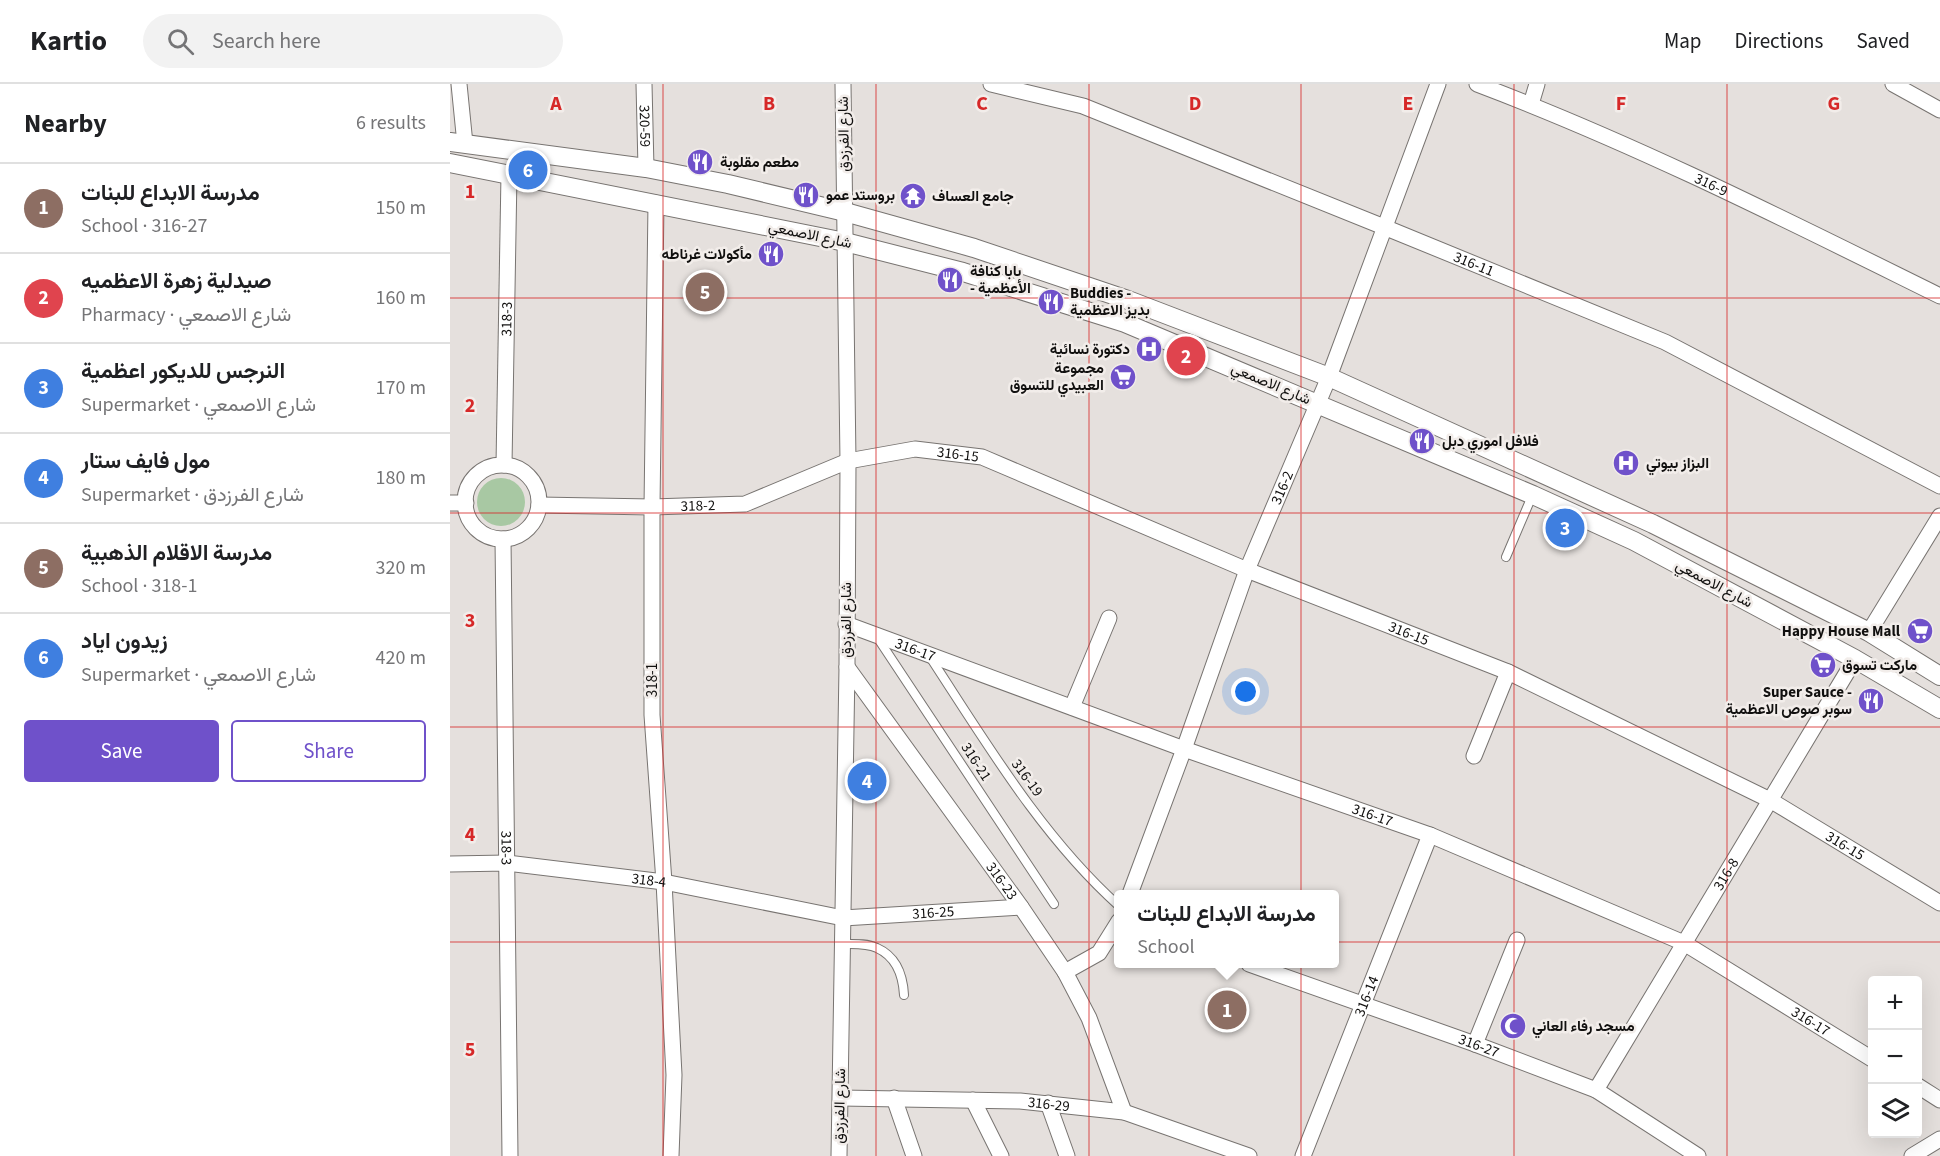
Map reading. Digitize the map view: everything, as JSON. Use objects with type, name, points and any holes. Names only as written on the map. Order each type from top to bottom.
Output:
[{"type":"street","points":[[457,143],[459,84]]},
{"type":"street","name":"320-59","points":[[644,84],[646,168]]},
{"type":"street","name":"شارع الفرزدق","points":[[839,1156],[848,461],[844,84]]},
{"type":"street","name":"316-11","points":[[991,84],[1083,106],[1384,226],[1665,342],[1940,486]]},
{"type":"street","name":"316-2","points":[[1131,890],[1247,570],[1329,377],[1438,84]]},
{"type":"street","name":"316-9","points":[[1477,84],[1531,104],[1747,201],[1940,296]]},
{"type":"street","points":[[1531,104],[1537,84]]},
{"type":"street","points":[[1893,84],[1940,110]]},
{"type":"street","name":"شارع الاصمعي","points":[[457,143],[646,168],[728,184],[845,212],[974,248],[1128,300],[1329,377],[1653,524],[1869,632],[1940,676]]},
{"type":"street","name":"شارع الاصمعي","points":[[450,163],[845,242],[963,272],[1125,323],[1533,495],[1634,541],[1855,659],[1940,709]]},
{"type":"street","name":"318-3","points":[[504,465],[509,174]]},
{"type":"street","name":"318-1","points":[[656,203],[651,715],[664,882],[674,1075],[671,1156]]},
{"type":"street","name":"316-15","points":[[848,461],[915,449],[982,457],[1247,570],[1508,672],[1770,800],[1940,903]]},
{"type":"street","name":"318-2","points":[[539,505],[652,507],[745,504],[848,461]]},
{"type":"street","points":[[504,465],[516,468],[534,482],[539,505],[532,525],[514,537],[503,539],[492,538],[482,533],[473,525],[458,503],[477,476],[492,467],[504,465]]},
{"type":"street","points":[[1869,632],[1940,516]]},
{"type":"street","name":"318-3","points":[[503,539],[510,1156]]},
{"type":"street","points":[[1072,707],[1109,618]]},
{"type":"street","name":"316-17","points":[[846,624],[1184,749],[1430,834],[1684,943],[1868,1057]]},
{"type":"street","name":"316-8","points":[[1596,1090],[1855,659]]},
{"type":"street","name":"316-23","points":[[847,667],[1021,907],[1065,972],[1089,1018],[1124,1112]]},
{"type":"street","points":[[1474,756],[1508,672]]},
{"type":"street","name":"316-14","points":[[1303,1156],[1430,834]]},
{"type":"street","name":"318-4","points":[[450,864],[507,863],[664,882],[843,918]]},
{"type":"street","name":"316-25","points":[[843,918],[1021,907]]},
{"type":"street","points":[[1065,972],[1099,953],[1114,929]]},
{"type":"street","points":[[1475,1044],[1517,940]]},
{"type":"street","name":"316-27","points":[[1263,968],[1596,1090],[1698,1156]]},
{"type":"street","points":[[1922,1089],[1940,1100]]},
{"type":"street","name":"316-29","points":[[841,1098],[1048,1103],[1124,1112],[1248,1156]]},
{"type":"street","points":[[894,1098],[914,1156]]},
{"type":"street","points":[[973,1100],[1001,1156]]},
{"type":"street","points":[[1048,1103],[1067,1156]]},
{"type":"street","points":[[1912,1156],[1940,1139]]},
{"type":"lane","points":[[1506,557],[1533,495]]},
{"type":"lane","name":"316-21","points":[[876,635],[1054,904]]},
{"type":"lane","name":"316-19","points":[[928,654],[996,759],[1041,820],[1098,888],[1114,902]]},
{"type":"lane","points":[[843,944],[878,948],[887,955],[898,967],[903,978],[904,995]]},
{"type":"green space","points":[[496,478],[506,478],[518,485],[525,497],[525,507],[518,519],[506,526],[496,526],[481,515],[477,507],[477,497],[488,482]]},
{"type":"place","name":"مطعم مقلوبة","points":[[700,162]]},
{"type":"place","name":"زيدون اياد","points":[[528,170]]},
{"type":"place","name":"بروستد عمو","points":[[806,195]]},
{"type":"place","name":"جامع العساف","points":[[913,196]]},
{"type":"place","name":"مأكولات غرناطه","points":[[771,254]]},
{"type":"place","name":"بابا كنافة - الأعظمية","points":[[950,280]]},
{"type":"place","name":"مدرسة الاقلام الذهبية","points":[[705,292]]},
{"type":"place","name":"Buddies - بديز الاعظمية","points":[[1051,302]]},
{"type":"place","name":"دكتورة نسائية","points":[[1149,349]]},
{"type":"place","name":"صيدلية زهرة الاعظميه","points":[[1186,356]]},
{"type":"place","name":"مجموعة العبيدي للتسوق","points":[[1123,377]]},
{"type":"place","name":"فلافل اموري دبل","points":[[1422,441]]},
{"type":"place","name":"البزاز بيوتي","points":[[1626,463]]},
{"type":"place","name":"النرجس للديكور اعظمية","points":[[1565,528]]},
{"type":"place","name":"Happy House Mall","points":[[1920,631]]},
{"type":"place","name":"ماركت تسوق","points":[[1823,665]]},
{"type":"place","name":"Super Sauce - سوبر صوص الاعظمية","points":[[1871,701]]},
{"type":"place","name":"مول فايف ستار","points":[[867,781]]},
{"type":"place","name":"مدرسة الابداع للبنات","points":[[1227,1010]]},
{"type":"place","name":"مسجد رفاء العاني","points":[[1513,1026]]}]
